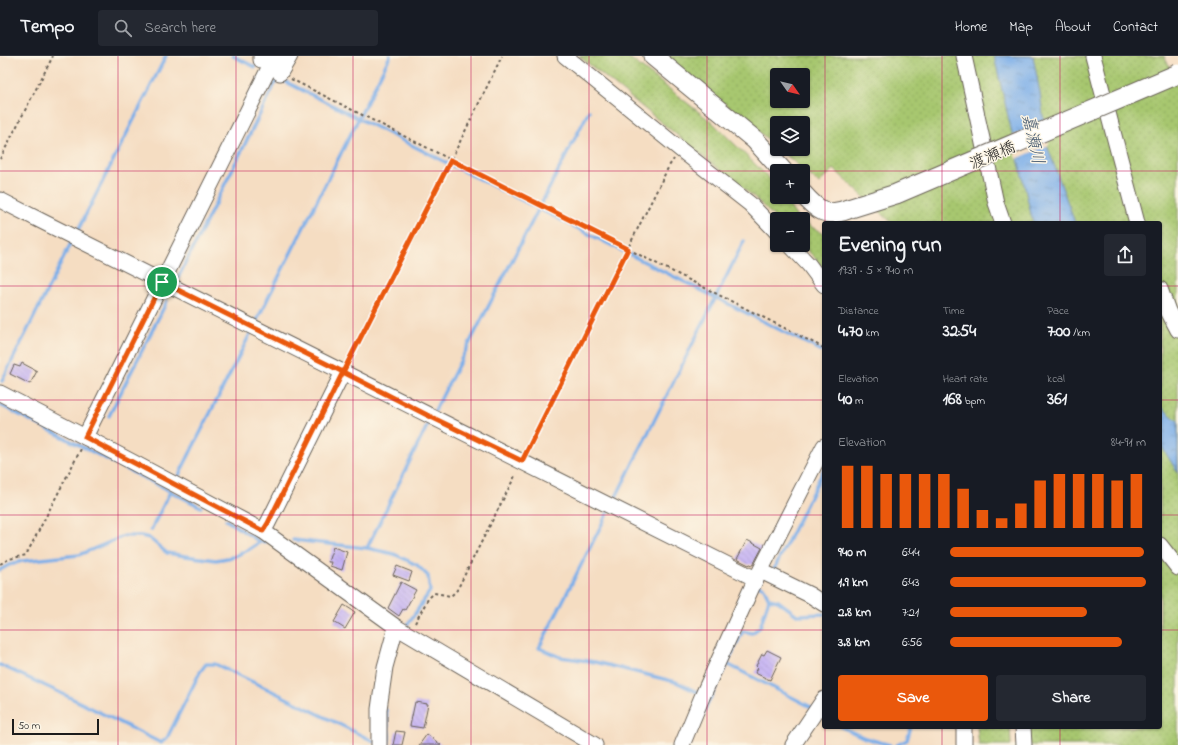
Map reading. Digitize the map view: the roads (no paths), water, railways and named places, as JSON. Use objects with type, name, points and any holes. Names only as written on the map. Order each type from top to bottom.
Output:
[{"type":"main road","points":[[653,56],[755,140],[777,164]]},
{"type":"main road","name":"渡瀬橋","points":[[842,215],[896,194],[1178,74]]},
{"type":"main road","points":[[810,202],[826,212],[842,215]]},
{"type":"street","points":[[280,73],[290,56]]},
{"type":"street","points":[[565,56],[750,204],[770,225]]},
{"type":"street","points":[[964,56],[996,203],[1002,221]]},
{"type":"street","points":[[1093,56],[1136,221]]},
{"type":"street","points":[[83,443],[162,282],[266,57]]},
{"type":"street","points":[[0,200],[254,327],[341,376],[431,417],[519,466],[611,506],[762,578],[810,595],[822,603]]},
{"type":"street","points":[[797,252],[822,281]]},
{"type":"street","points":[[1162,294],[1168,311],[1178,330]]},
{"type":"street","points":[[263,531],[341,376]]},
{"type":"street","points":[[0,393],[83,443],[263,531],[402,631],[595,745]]},
{"type":"street","points":[[682,745],[704,694],[762,578],[822,450]]},
{"type":"street","points":[[1162,548],[1178,568]]},
{"type":"street","points":[[379,741],[379,709],[385,667],[402,631]]},
{"type":"street","points":[[793,745],[818,707]]},
{"type":"street","points":[[964,729],[964,745]]},
{"type":"street","points":[[1023,729],[1024,745]]},
{"type":"water","name":"嘉瀬川","points":[[994,56],[1033,56],[1047,145],[1074,221],[1033,221]]},
{"type":"water","points":[[1162,408],[1178,421],[1178,473],[1162,447]]},
{"type":"waterway","points":[[76,234],[166,56]]},
{"type":"waterway","points":[[233,56],[255,67]]},
{"type":"waterway","points":[[255,324],[390,56]]},
{"type":"waterway","points":[[177,280],[278,78],[822,351]]},
{"type":"waterway","points":[[433,414],[589,111]]},
{"type":"waterway","points":[[2,381],[72,241]]},
{"type":"waterway","points":[[613,503],[744,241]]},
{"type":"waterway","points":[[109,416],[167,301]]},
{"type":"waterway","points":[[177,479],[251,332]]},
{"type":"waterway","points":[[0,405],[201,507]]},
{"type":"waterway","points":[[367,548],[430,420]]},
{"type":"waterway","points":[[772,573],[822,473]]},
{"type":"waterway","points":[[151,530],[171,490]]},
{"type":"waterway","points":[[609,510],[539,648],[560,657],[595,662],[676,682],[699,693]]},
{"type":"waterway","points":[[226,520],[260,542]]},
{"type":"waterway","points":[[0,570],[9,565],[22,561],[79,555],[124,536],[141,536],[149,538],[167,553],[216,560],[233,557],[260,542],[265,542]]},
{"type":"waterway","points":[[293,540],[367,548],[394,554],[417,565],[428,576],[430,591],[408,624]]},
{"type":"waterway","points":[[758,585],[764,588],[769,599],[778,601],[797,615],[822,614]]},
{"type":"waterway","points":[[699,722],[743,631],[752,633],[760,627],[769,599]]},
{"type":"waterway","points":[[0,665],[63,694],[161,743],[167,738],[200,672],[206,664],[215,664],[375,742]]},
{"type":"waterway","points":[[727,664],[813,708]]},
{"type":"waterway","points":[[386,710],[389,736],[388,745]]},
{"type":"waterway","points":[[845,729],[865,738],[890,745]]},
{"type":"waterway","points":[[897,745],[907,740],[910,729]]}]
